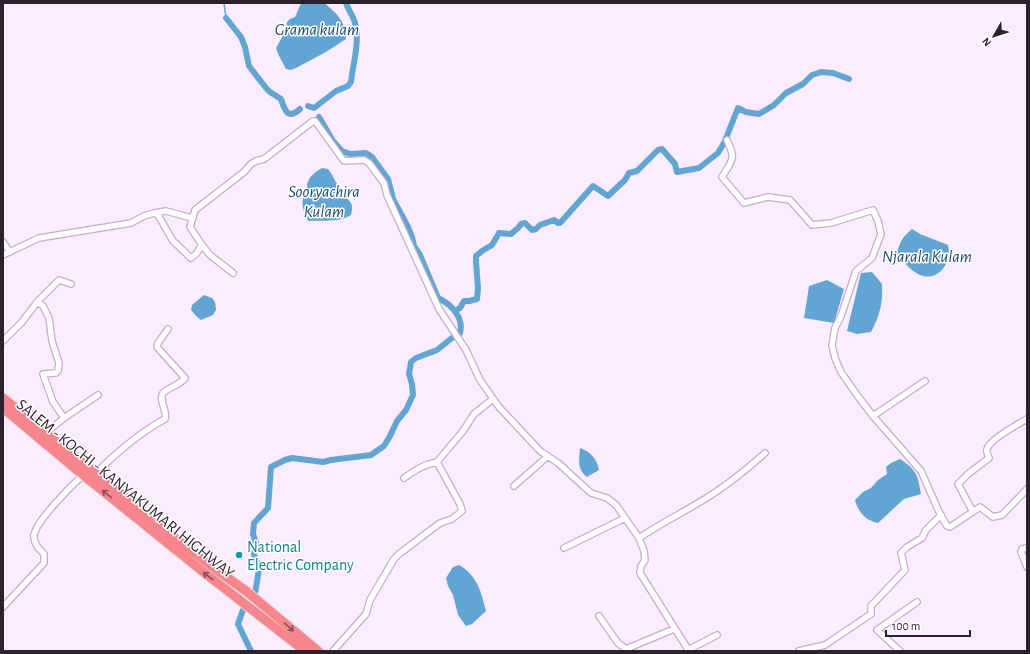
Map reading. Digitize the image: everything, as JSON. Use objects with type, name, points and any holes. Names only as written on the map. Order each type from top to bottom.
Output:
[{"type":"highway","name":"SALEM - KOCHI - KANYAKUMARI HIGHWAY","points":[[3,398],[175,538],[261,603],[318,651]]},
{"type":"highway","name":"SALEM - KOCHI - KANYAKUMARI HIGHWAY","points":[[3,408],[201,570],[305,651]]},
{"type":"street","points":[[233,273],[210,255],[190,226],[195,210],[244,172],[251,164],[264,158],[315,121],[344,161],[364,160],[369,162],[384,183],[387,195],[439,309],[466,350],[480,380],[499,407],[540,451],[568,472],[591,493],[607,498],[616,505],[638,538],[644,551],[645,560],[641,566],[640,573],[674,629],[689,650],[717,635]]},
{"type":"street","points":[[727,140],[733,152],[733,159],[722,177],[744,203],[768,197],[790,200],[812,225],[831,223],[873,210],[878,221],[881,234],[872,258],[856,272],[841,316],[835,328],[832,345],[835,358],[841,372],[856,395],[921,471],[947,526],[950,527],[980,507],[993,517],[1002,515],[1027,489]]},
{"type":"street","points":[[3,255],[39,238],[131,223],[144,216],[154,213],[166,211],[192,218]]},
{"type":"street","points":[[154,213],[158,215],[173,240],[191,258],[196,254],[202,245]]},
{"type":"street","points":[[3,242],[10,252]]},
{"type":"street","points":[[4,337],[22,322],[37,302],[59,280],[70,284]]},
{"type":"street","points":[[37,302],[43,306],[49,318],[52,341],[59,363],[58,371],[56,373],[43,374],[53,402],[64,418]]},
{"type":"street","points":[[95,474],[124,447],[165,419],[167,415],[162,398],[164,393],[182,382],[185,378],[157,347],[158,343],[168,329]]},
{"type":"street","points":[[873,416],[925,381]]},
{"type":"street","points":[[46,433],[64,418],[98,396]]},
{"type":"street","points":[[404,478],[414,470],[437,462],[463,432],[474,414],[493,399]]},
{"type":"street","points":[[973,512],[958,484],[968,474],[989,458],[987,451],[988,447],[1005,430],[1027,419]]},
{"type":"street","points":[[638,538],[704,499],[730,481],[765,453]]},
{"type":"street","points":[[514,486],[548,456]]},
{"type":"street","points":[[333,651],[366,614],[370,600],[394,559],[440,523],[452,519],[462,512],[460,504],[437,462]]},
{"type":"street","points":[[3,607],[44,563],[44,554],[37,547],[34,536],[38,525],[83,475]]},
{"type":"street","points":[[799,651],[825,645],[871,614],[871,606],[905,570],[901,553],[907,547],[922,538],[926,530],[941,516]]},
{"type":"street","points":[[564,548],[625,518]]},
{"type":"street","points":[[1027,548],[1022,549],[1021,552],[1027,567]]},
{"type":"street","points":[[900,651],[877,630],[917,602]]},
{"type":"street","points":[[599,616],[618,643],[626,649],[674,629]]},
{"type":"water","name":"Grama kulam","points":[[301,3],[324,3],[329,7],[340,18],[346,33],[346,39],[326,52],[291,70],[286,69],[276,48],[285,32],[287,22],[295,17]]},
{"type":"water","name":"Sooryachira Kulam","points":[[322,168],[328,169],[339,188],[351,203],[351,215],[346,218],[330,221],[308,221],[303,209],[303,198],[307,191],[310,177]]},
{"type":"water","name":"Njarala Kulam","points":[[912,229],[920,234],[948,245],[949,252],[946,265],[937,274],[925,276],[918,274],[897,254],[902,240]]},
{"type":"water","points":[[872,272],[882,284],[882,297],[877,320],[871,332],[857,334],[847,331],[861,273]]},
{"type":"water","points":[[827,280],[844,289],[834,323],[804,318],[809,286]]},
{"type":"water","points":[[204,295],[212,298],[215,302],[216,310],[213,315],[201,320],[191,310],[192,305]]},
{"type":"water","points":[[580,448],[593,456],[599,470],[587,477],[580,468]]},
{"type":"water","points":[[900,459],[916,474],[921,494],[904,499],[878,523],[874,522],[866,518],[860,512],[855,500],[887,474],[886,467]]},
{"type":"water","points":[[459,565],[475,579],[486,611],[472,624],[466,626],[458,615],[453,595],[446,578],[453,567]]},
{"type":"waterway","points":[[224,3],[226,18]]},
{"type":"waterway","points":[[308,106],[314,108],[336,91],[348,86],[351,82],[357,38],[354,20],[346,3]]},
{"type":"waterway","points":[[226,18],[241,37],[249,66],[266,88],[281,99],[288,113],[293,114],[300,109]]},
{"type":"waterway","points":[[455,311],[460,308],[464,301],[477,299],[478,288],[476,256],[492,245],[499,233],[511,234],[521,224],[525,223],[532,230],[536,229],[540,225],[554,220],[560,223],[593,186],[608,196],[625,180],[629,173],[637,171],[658,150],[662,149],[675,164],[677,172],[699,168],[718,153],[724,143],[738,108],[746,112],[759,114],[774,105],[786,93],[803,84],[812,75],[821,72],[833,73],[849,79]]},
{"type":"waterway","points":[[319,117],[333,141],[342,151],[350,154],[366,153],[372,157],[388,179],[393,199],[408,227],[414,246],[420,255],[438,298],[452,307],[458,316],[461,327],[460,333]]},
{"type":"waterway","points":[[251,651],[238,624],[243,610],[255,594],[259,569],[254,554],[257,546],[253,534],[254,523],[268,508],[271,467],[292,458],[323,462],[371,455],[384,446],[397,421],[406,410],[413,395],[409,374],[411,362],[416,358],[437,350],[452,338]]},
{"type":"place","name":"National Electric Company","points":[[239,555]]}]
